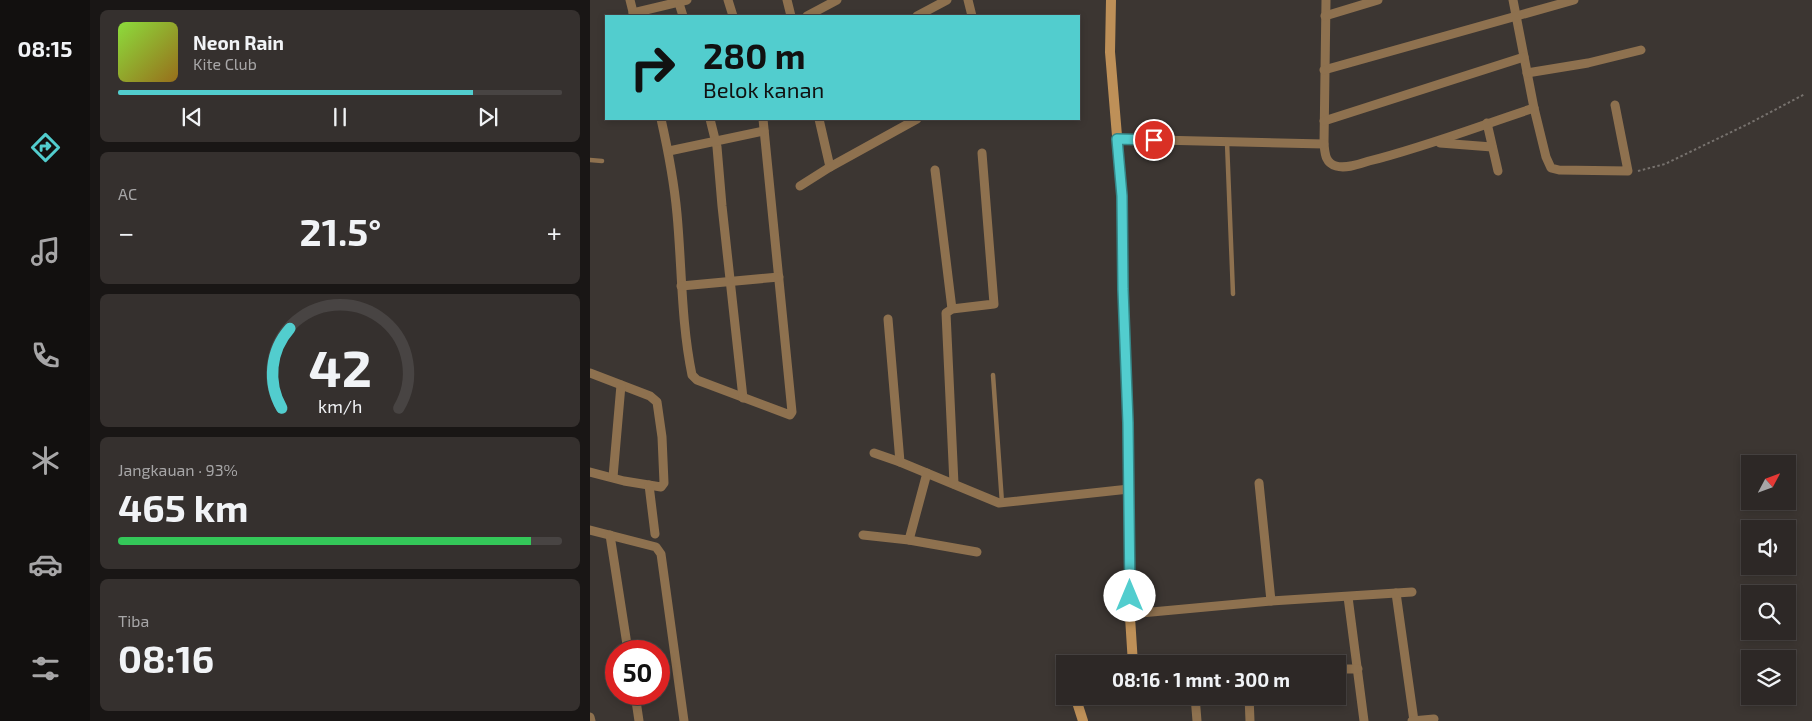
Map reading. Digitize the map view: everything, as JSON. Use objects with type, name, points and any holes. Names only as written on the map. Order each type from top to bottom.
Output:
[{"type":"main road","points":[[1111,0],[1110,52],[1122,196],[1130,614],[1132,655]]},
{"type":"main road","points":[[1078,705],[1083,721]]},
{"type":"street","points":[[630,0],[633,15],[681,1],[683,15]]},
{"type":"street","points":[[728,0],[733,15]]},
{"type":"street","points":[[787,0],[791,15]]},
{"type":"street","points":[[809,15],[838,0]]},
{"type":"street","points":[[919,15],[946,0]]},
{"type":"street","points":[[968,0],[972,15]]},
{"type":"street","points":[[1326,0],[1324,144],[1325,156],[1328,161],[1337,167],[1386,157],[1534,108]]},
{"type":"street","points":[[1513,0],[1534,108],[1550,168],[1559,170],[1628,170],[1615,105]]},
{"type":"street","points":[[1324,70],[1574,0]]},
{"type":"street","points":[[1325,16],[1374,1]]},
{"type":"street","points":[[1527,73],[1588,63],[1641,50]]},
{"type":"street","points":[[1324,121],[1524,57]]},
{"type":"street","points":[[661,120],[668,151],[677,214],[682,286],[692,375],[696,380],[790,415],[792,412],[763,120]]},
{"type":"street","points":[[710,120],[716,140],[743,398]]},
{"type":"street","points":[[820,120],[830,167]]},
{"type":"street","points":[[800,186],[830,167],[915,120]]},
{"type":"street","points":[[1487,123],[1498,171]]},
{"type":"street","points":[[668,151],[764,131]]},
{"type":"street","points":[[1117,139],[1324,144]]},
{"type":"street","points":[[1434,142],[1492,146]]},
{"type":"street","points":[[954,484],[946,313],[952,309],[994,304],[982,154]]},
{"type":"street","points":[[935,170],[952,309]]},
{"type":"street","points":[[682,286],[779,278]]},
{"type":"street","points":[[888,319],[900,462]]},
{"type":"street","points":[[590,373],[650,396],[657,402],[662,437],[664,483],[661,487],[590,472]]},
{"type":"street","points":[[613,477],[621,385]]},
{"type":"street","points":[[874,452],[999,503],[1129,488]]},
{"type":"street","points":[[909,540],[927,473]]},
{"type":"street","points":[[1258,483],[1271,601]]},
{"type":"street","points":[[649,485],[656,534]]},
{"type":"street","points":[[590,530],[656,547],[661,554],[684,721]]},
{"type":"street","points":[[863,534],[977,552]]},
{"type":"street","points":[[610,535],[626,640]]},
{"type":"street","points":[[1130,614],[1271,601],[1412,592]]},
{"type":"street","points":[[1396,593],[1413,721],[1434,719]]},
{"type":"street","points":[[1348,597],[1364,721]]},
{"type":"street","points":[[1346,669],[1358,669]]},
{"type":"street","points":[[637,705],[639,721]]},
{"type":"street","points":[[1196,705],[1197,721]]},
{"type":"street","points":[[1249,705],[1250,721]]},
{"type":"lane","points":[[1227,142],[1233,294]]},
{"type":"lane","points":[[590,160],[602,161]]},
{"type":"lane","points":[[993,375],[1002,503]]},
{"type":"path","points":[[1628,170],[1637,171],[1665,164],[1806,94]]},
{"type":"route","points":[[1130,596],[1122,196],[1117,139],[1154,140]]}]
